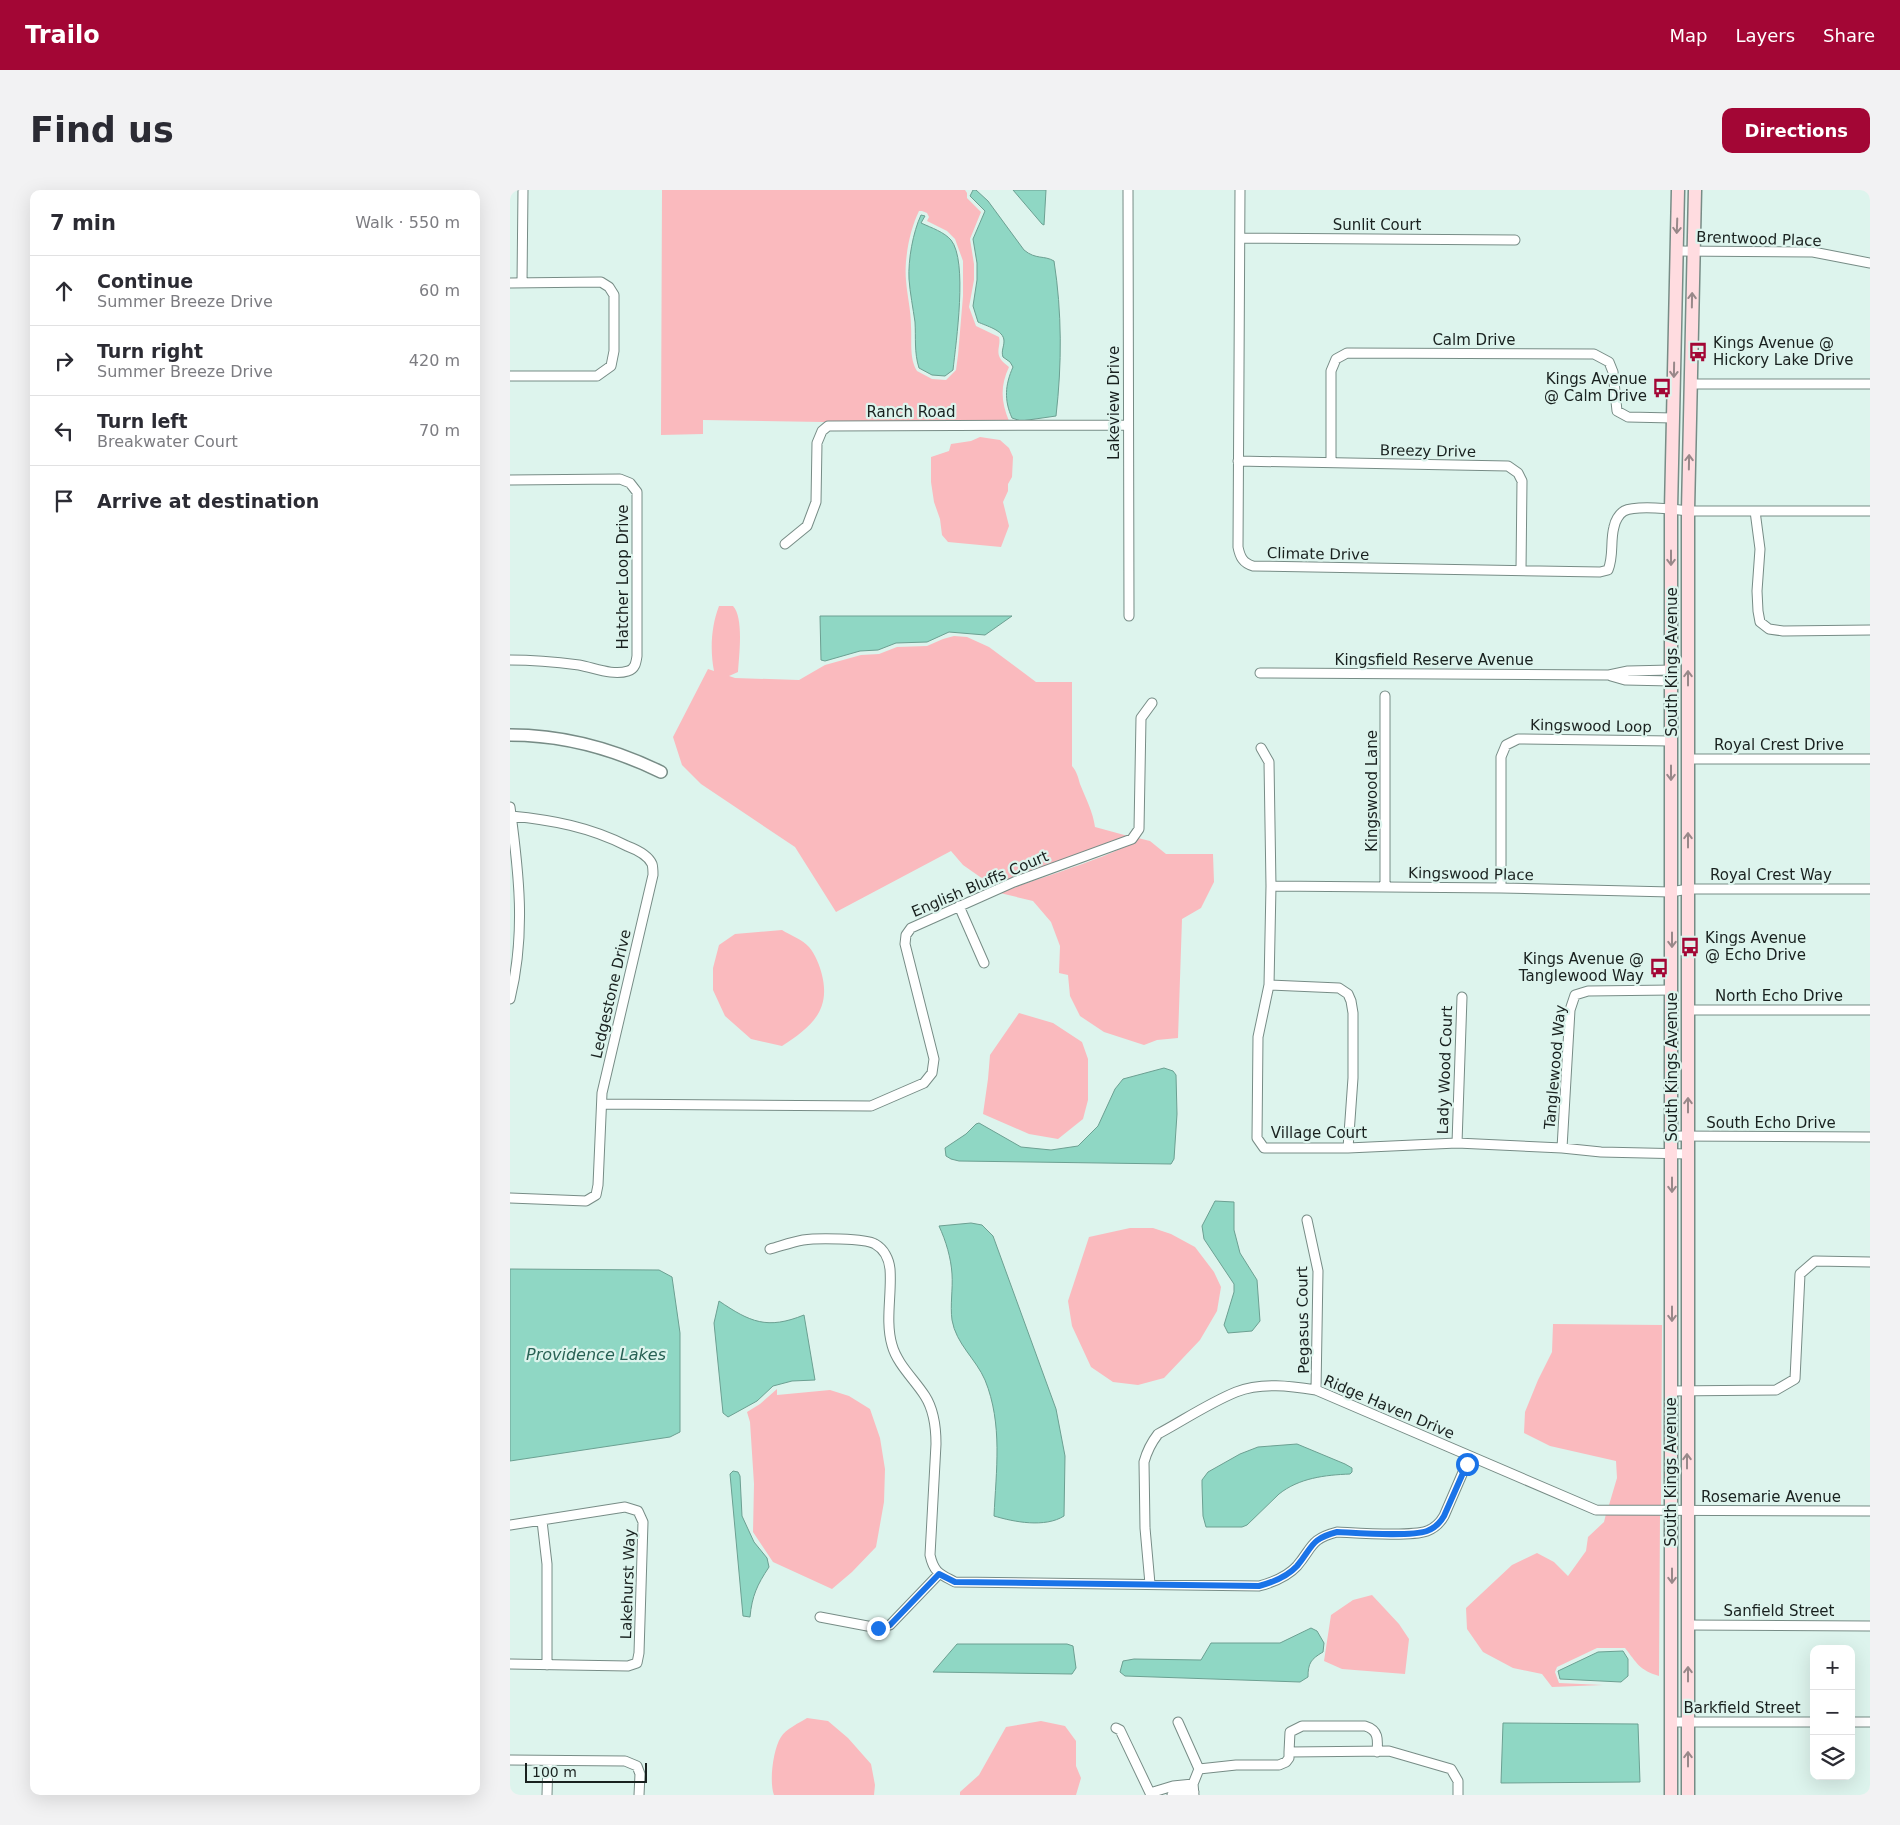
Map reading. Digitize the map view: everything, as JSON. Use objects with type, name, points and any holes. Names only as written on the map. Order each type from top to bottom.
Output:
[{"type":"main road","name":"South Kings Avenue","points":[[1671,1795],[1671,509],[1678,190]]},
{"type":"main road","name":"South Kings Avenue","points":[[1688,1795],[1688,511],[1695,190]]},
{"type":"main road","points":[[1672,1265],[1688,1265]]},
{"type":"street","points":[[522,282],[523,190]]},
{"type":"street","name":"Lakeview Drive","points":[[1128,190],[1129,616]]},
{"type":"street","name":"Climate Drive","points":[[1240,190],[1238,547],[1240,554],[1248,565],[1600,572],[1608,570],[1612,562],[1613,528],[1618,517],[1624,511],[1632,509],[1755,512],[1870,511]]},
{"type":"street","name":"Sunlit Court","points":[[1240,238],[1514,240]]},
{"type":"street","name":"Brentwood Place","points":[[1676,251],[1813,252],[1870,262]]},
{"type":"street","points":[[510,283],[601,282],[609,287],[614,295],[614,351],[611,366],[597,376],[510,376]]},
{"type":"street","name":"Calm Drive","points":[[1331,462],[1331,371],[1336,359],[1347,353],[1594,354],[1609,362],[1613,372],[1617,411],[1628,417],[1673,418]]},
{"type":"street","points":[[1690,384],[1870,384]]},
{"type":"street","name":"Ranch Road","points":[[785,544],[807,526],[816,502],[817,443],[822,430],[828,426],[1128,425]]},
{"type":"street","name":"Breezy Drive","points":[[1238,461],[1508,466],[1518,473],[1522,481],[1521,570]]},
{"type":"street","name":"Hatcher Loop Drive","points":[[510,480],[620,479],[630,483],[637,492],[637,656],[635,666],[630,671],[618,674],[563,663],[510,660]]},
{"type":"street","points":[[1755,512],[1760,549],[1758,611],[1760,622],[1769,629],[1783,631],[1870,630]]},
{"type":"street","name":"Kingsfield Reserve Avenue","points":[[1260,673],[1609,675],[1628,671],[1671,676]]},
{"type":"street","name":"Kingswood Lane","points":[[1385,696],[1385,886]]},
{"type":"street","name":"English Bluffs Court","points":[[602,1104],[871,1106],[924,1083],[932,1073],[934,1059],[905,944],[906,935],[911,928],[1014,882],[1132,839],[1139,828],[1141,718],[1152,703]]},
{"type":"street","points":[[510,735],[543,737],[583,743],[624,755],[661,772]]},
{"type":"street","name":"Kingswood Loop","points":[[1501,888],[1501,757],[1506,745],[1518,739],[1671,741]]},
{"type":"street","name":"Village Court","points":[[1261,748],[1269,762],[1271,886],[1269,985],[1258,1037],[1257,1138],[1264,1148],[1348,1148],[1457,1143],[1562,1148],[1601,1152],[1688,1154]]},
{"type":"street","name":"Royal Crest Drive","points":[[1688,759],[1870,759]]},
{"type":"street","name":"Ledgestone Drive","points":[[510,1000],[514,986],[521,917],[517,856],[511,812],[565,823],[601,834],[636,850],[648,858],[652,865],[653,875],[602,1092],[596,1195],[586,1202],[510,1198]]},
{"type":"street","name":"Kingswood Place","points":[[1271,886],[1385,886],[1671,892]]},
{"type":"street","name":"Royal Crest Way","points":[[1671,892],[1688,889],[1870,889]]},
{"type":"street","points":[[959,906],[984,963]]},
{"type":"street","points":[[1269,985],[1339,988],[1348,994],[1353,1013],[1354,1078],[1348,1148]]},
{"type":"street","name":"Tanglewood Way","points":[[1562,1148],[1570,1010],[1575,995],[1588,991],[1672,990]]},
{"type":"street","name":"Lady Wood Court","points":[[1457,1143],[1462,997]]},
{"type":"street","name":"North Echo Drive","points":[[1688,1010],[1870,1010]]},
{"type":"street","name":"South Echo Drive","points":[[1672,1136],[1870,1137]]},
{"type":"street","name":"Pegasus Court","points":[[1307,1220],[1318,1271],[1316,1390]]},
{"type":"street","points":[[770,1249],[803,1240],[861,1240],[874,1243],[884,1252],[890,1268],[892,1346],[902,1365],[925,1397],[931,1409],[936,1430],[930,1555],[932,1566],[939,1574],[955,1582],[1259,1586],[1279,1579],[1288,1573],[1297,1566],[1309,1547],[1326,1535],[1337,1532],[1416,1533],[1425,1532],[1440,1523],[1470,1456]]},
{"type":"street","points":[[1672,1391],[1776,1390],[1795,1379],[1800,1274],[1815,1261],[1870,1262]]},
{"type":"street","name":"Ridge Haven Drive","points":[[1150,1584],[1145,1528],[1144,1462],[1146,1453],[1158,1434],[1237,1392],[1268,1386],[1289,1386],[1316,1390],[1596,1510],[1672,1510]]},
{"type":"street","name":"Lakehurst Way","points":[[510,1525],[625,1507],[638,1511],[643,1522],[639,1653],[637,1663],[628,1666],[510,1664]]},
{"type":"street","name":"Rosemarie Avenue","points":[[1672,1510],[1870,1511]]},
{"type":"street","points":[[542,1521],[547,1564],[546,1665]]},
{"type":"street","points":[[820,1617],[878,1628],[890,1625],[939,1574]]},
{"type":"street","name":"Sanfield Street","points":[[1688,1625],[1870,1626]]},
{"type":"street","points":[[1178,1722],[1198,1769],[1194,1790]]},
{"type":"street","name":"Barkfield Street","points":[[1671,1722],[1810,1722]]},
{"type":"street","points":[[1855,1722],[1870,1722]]},
{"type":"street","points":[[1198,1769],[1236,1765],[1278,1765],[1286,1762],[1289,1758],[1290,1732],[1298,1727],[1365,1726],[1372,1728],[1377,1736],[1378,1752]]},
{"type":"street","points":[[1116,1728],[1120,1730],[1148,1794],[1114,1732],[1116,1728]]},
{"type":"street","points":[[1289,1752],[1389,1751],[1451,1769],[1458,1781],[1458,1795]]},
{"type":"street","points":[[510,1760],[625,1761],[637,1766],[640,1774],[639,1795]]},
{"type":"street","points":[[547,1795],[548,1761]]},
{"type":"street","points":[[1148,1794],[1173,1786],[1194,1790]]},
{"type":"street","points":[[1172,1795],[1194,1790]]},
{"type":"shaded area","points":[[662,190],[965,190],[967,198],[981,212],[970,239],[974,264],[974,280],[969,307],[976,326],[999,337],[999,355],[1002,361],[1009,367],[1004,381],[1003,394],[1004,407],[1009,421],[823,422],[703,420],[703,434],[661,435]],"holes":[[[919,211],[927,213],[929,217],[927,221],[947,231],[955,239],[963,261],[963,296],[956,370],[946,380],[932,379],[917,371],[912,355],[906,263],[908,244],[913,226]]]},
{"type":"shaded area","points":[[980,437],[1000,440],[1009,448],[1013,457],[1012,477],[1003,502],[1009,526],[1001,547],[948,542],[942,535],[940,519],[934,502],[931,482],[931,457],[949,451],[951,444],[971,441]]},
{"type":"shaded area","points":[[719,606],[733,606],[739,619],[738,672],[729,676],[735,678],[799,680],[825,665],[861,655],[879,654],[897,647],[927,646],[954,636],[967,637],[989,647],[1036,682],[1072,682],[1072,766],[1093,816],[1095,827],[1128,836],[993,886],[963,865],[951,851],[836,912],[795,847],[701,784],[682,765],[673,737],[708,669],[714,671],[712,639],[714,622]]},
{"type":"shaded area","points":[[1138,838],[1150,841],[1166,854],[1213,854],[1214,882],[1201,908],[1182,919],[1178,1038],[1157,1040],[1144,1045],[1104,1032],[1080,1016],[1070,996],[1068,975],[1059,973],[1060,946],[1051,922],[1033,901],[1000,893],[1096,859],[1130,844]]},
{"type":"shaded area","points":[[782,930],[806,944],[811,950],[820,968],[824,988],[821,1009],[816,1017],[801,1032],[782,1046],[751,1039],[725,1016],[713,990],[713,968],[719,945],[735,934]]},
{"type":"shaded area","points":[[1019,1013],[1053,1023],[1082,1042],[1088,1059],[1088,1100],[1083,1119],[1058,1139],[1029,1134],[983,1114],[990,1055]]},
{"type":"shaded area","points":[[1130,1228],[1153,1228],[1171,1234],[1195,1247],[1214,1272],[1221,1287],[1217,1311],[1200,1340],[1164,1378],[1138,1385],[1113,1382],[1091,1367],[1072,1326],[1068,1301],[1089,1237]]},
{"type":"shaded area","points":[[1553,1324],[1662,1325],[1661,1505],[1609,1505],[1617,1478],[1616,1461],[1550,1446],[1524,1433],[1525,1412],[1552,1352]]},
{"type":"shaded area","points":[[777,1389],[777,1395],[830,1390],[849,1396],[870,1409],[880,1438],[885,1469],[884,1502],[876,1547],[852,1572],[832,1589],[773,1562],[753,1532],[754,1484],[750,1422],[747,1412],[760,1404]]},
{"type":"shaded area","points":[[1606,1514],[1660,1515],[1659,1676],[1643,1668],[1625,1648],[1597,1648],[1557,1667],[1555,1672],[1559,1683],[1603,1685],[1552,1687],[1542,1674],[1513,1668],[1483,1652],[1467,1629],[1466,1608],[1512,1565],[1537,1553],[1554,1562],[1568,1576],[1586,1551],[1588,1537],[1604,1522]]},
{"type":"shaded area","points":[[1372,1595],[1399,1624],[1409,1639],[1405,1674],[1342,1669],[1324,1661],[1331,1615],[1353,1600]]},
{"type":"shaded area","points":[[807,1718],[828,1721],[848,1738],[871,1764],[875,1785],[874,1795],[774,1795],[772,1774],[778,1742],[786,1731]]},
{"type":"shaded area","points":[[1041,1721],[1065,1726],[1076,1741],[1076,1766],[1081,1778],[1076,1795],[960,1795],[960,1792],[979,1775],[1006,1727]]},
{"type":"water","points":[[973,190],[976,190],[988,201],[1024,250],[1032,255],[1054,261],[1059,299],[1060,338],[1056,416],[1021,421],[1012,418],[1009,411],[1006,392],[1013,367],[1003,357],[1003,337],[998,331],[978,322],[973,306],[977,280],[977,263],[973,239],[985,211],[970,196]]},
{"type":"water","points":[[1013,190],[1046,190],[1044,225],[1042,224]]},
{"type":"water","points":[[921,215],[925,216],[921,223],[941,232],[951,240],[956,250],[959,265],[958,322],[953,370],[945,376],[932,375],[919,368],[916,356],[915,322],[909,271],[913,238]]},
{"type":"water","points":[[820,616],[1012,616],[985,635],[949,632],[927,642],[896,643],[878,650],[860,651],[825,661],[821,660]]},
{"type":"water","points":[[1164,1068],[1173,1071],[1176,1075],[1177,1114],[1174,1159],[1171,1164],[959,1161],[946,1156],[945,1148],[979,1123],[1021,1147],[1051,1150],[1078,1146],[1098,1126],[1115,1089],[1123,1079]]},
{"type":"water","points":[[1215,1201],[1234,1202],[1234,1230],[1240,1253],[1257,1280],[1260,1321],[1252,1331],[1228,1333],[1224,1325],[1234,1292],[1234,1284],[1204,1239],[1202,1226]]},
{"type":"water","points":[[971,1223],[982,1225],[993,1236],[1056,1409],[1065,1456],[1064,1516],[1056,1520],[1029,1523],[994,1516],[997,1448],[991,1397],[981,1372],[954,1329],[951,1314],[951,1268],[948,1250],[939,1226]]},
{"type":"water","name":"Providence Lakes","points":[[510,1269],[659,1270],[672,1277],[680,1333],[680,1432],[670,1437],[510,1461]]},
{"type":"water","points":[[719,1301],[740,1314],[759,1322],[779,1322],[804,1315],[815,1380],[792,1381],[773,1386],[757,1401],[728,1417],[723,1413],[714,1323]]},
{"type":"water","points":[[1297,1444],[1345,1464],[1352,1468],[1352,1472],[1350,1474],[1313,1478],[1295,1484],[1279,1494],[1247,1525],[1242,1527],[1206,1527],[1203,1516],[1202,1480],[1208,1472],[1240,1454],[1258,1447]]},
{"type":"water","points":[[733,1471],[738,1472],[740,1476],[742,1516],[754,1542],[767,1558],[769,1567],[756,1591],[750,1617],[743,1616],[730,1474]]},
{"type":"water","points":[[1311,1628],[1317,1631],[1324,1643],[1323,1652],[1311,1662],[1308,1677],[1300,1682],[1125,1676],[1120,1672],[1123,1661],[1134,1659],[1201,1660],[1211,1643],[1280,1643]]},
{"type":"water","points":[[957,1644],[1067,1644],[1073,1646],[1076,1668],[1072,1674],[933,1672]]},
{"type":"water","points":[[1623,1651],[1628,1659],[1628,1676],[1621,1682],[1560,1679],[1558,1671],[1598,1652]]},
{"type":"water","points":[[1503,1723],[1638,1724],[1640,1782],[1501,1783]]},
{"type":"place","name":"Kings Avenue @ Hickory Lake Drive","points":[[1698,352]]},
{"type":"place","name":"Kings Avenue @ Calm Drive","points":[[1662,388]]},
{"type":"place","name":"Kings Avenue @ Echo Drive","points":[[1690,947]]},
{"type":"place","name":"Kings Avenue @ Tanglewood Way","points":[[1659,968]]},
{"type":"route","points":[[878,1628],[890,1625],[939,1574],[955,1582],[1090,1582],[1259,1586],[1279,1579],[1288,1573],[1297,1566],[1309,1547],[1326,1535],[1337,1532],[1416,1533],[1425,1532],[1433,1528],[1440,1523],[1444,1516],[1467,1464]]}]
